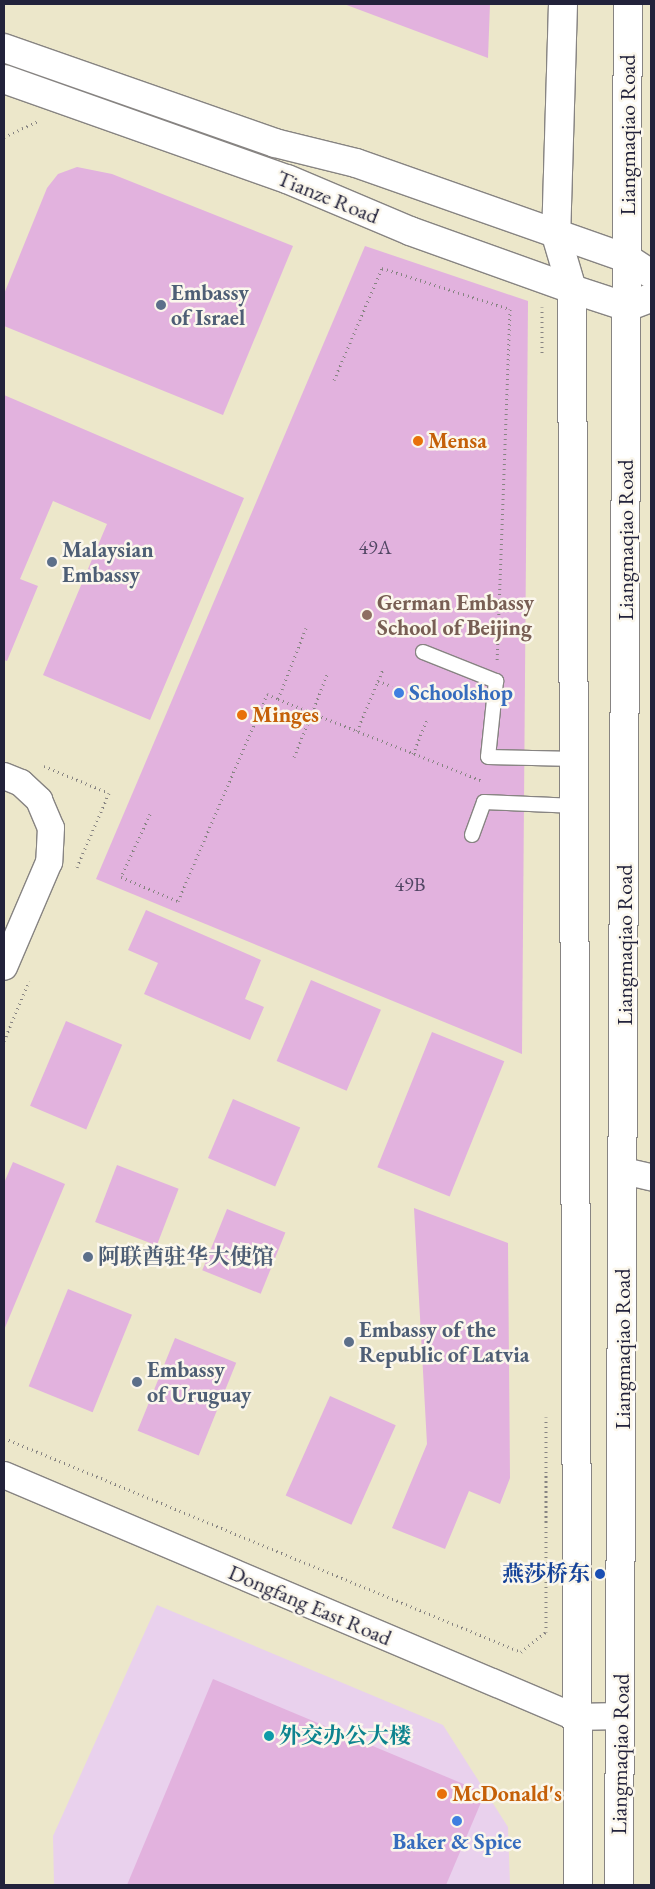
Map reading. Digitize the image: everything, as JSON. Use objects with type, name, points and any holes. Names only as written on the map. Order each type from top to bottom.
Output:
[{"type":"street","points":[[563,4],[556,235],[572,289],[576,759],[575,1717],[578,1885]]},
{"type":"street","name":"Liangmaqiao Road","points":[[619,1885],[624,1171],[639,303],[628,259],[628,4]]},
{"type":"street","name":"Tianze Road","points":[[7,58],[276,143],[356,163],[628,259],[651,274]]},
{"type":"street","name":"Tianze Road","points":[[4,79],[287,179],[410,231],[572,289],[639,303]]},
{"type":"street","points":[[4,776],[21,783],[39,800],[51,828],[49,862],[4,967]]},
{"type":"street","points":[[624,1171],[651,1177]]},
{"type":"street","name":"Dongfang East Road","points":[[4,1474],[575,1717],[620,1716]]},
{"type":"lane","points":[[423,652],[496,681],[488,757],[576,759]]},
{"type":"lane","points":[[472,834],[484,802],[576,806]]},
{"type":"path","points":[[4,137],[42,119]]},
{"type":"path","points":[[334,380],[382,268],[510,310],[496,681]]},
{"type":"path","points":[[542,298],[542,367]]},
{"type":"path","points":[[278,699],[306,628]]},
{"type":"path","points":[[357,732],[383,669]]},
{"type":"path","points":[[294,757],[328,672]]},
{"type":"path","points":[[378,681],[392,686]]},
{"type":"path","points":[[150,814],[121,877],[178,901],[267,694],[484,782],[493,782]]},
{"type":"path","points":[[413,754],[427,720]]},
{"type":"path","points":[[4,1438],[521,1652],[546,1632],[546,1413]]},
{"type":"shaded area","name":"外交办公大楼","points":[[157,1605],[443,1725],[508,1827],[510,1885],[54,1885],[53,1836]]},
{"type":"building","points":[[344,4],[490,4],[488,58]]},
{"type":"building","points":[[77,167],[112,174],[293,246],[223,415],[4,326],[4,294],[47,188],[58,174]]},
{"type":"building","name":"German Embassy School of Beijing","points":[[365,246],[528,301],[522,1054],[96,879]]},
{"type":"building","points":[[4,395],[244,498],[150,720],[43,675],[107,524],[53,501],[20,579],[38,586],[7,661],[4,660]]},
{"type":"building","points":[[146,910],[261,960],[245,999],[264,1007],[250,1040],[144,994],[158,963],[128,950]]},
{"type":"building","points":[[311,980],[381,1010],[347,1091],[277,1061]]},
{"type":"building","points":[[66,1021],[122,1045],[86,1130],[30,1106]]},
{"type":"building","points":[[432,1032],[504,1061],[450,1197],[377,1167]]},
{"type":"building","points":[[233,1099],[300,1128],[275,1186],[208,1158]]},
{"type":"building","points":[[13,1162],[65,1184],[4,1330],[4,1183]]},
{"type":"building","points":[[117,1165],[179,1189],[157,1246],[95,1222]]},
{"type":"building","points":[[414,1208],[508,1243],[510,1478],[500,1504],[469,1491],[445,1549],[392,1528],[427,1444]]},
{"type":"building","points":[[227,1209],[285,1233],[261,1294],[202,1270]]},
{"type":"building","points":[[68,1289],[132,1315],[93,1412],[29,1386]]},
{"type":"building","points":[[175,1338],[236,1363],[199,1455],[138,1431]]},
{"type":"building","points":[[330,1396],[396,1425],[351,1525],[286,1496]]},
{"type":"building","name":"外交办公大楼","points":[[213,1679],[485,1793],[446,1885],[127,1885]]},
{"type":"place","name":"Embassy of Israel","points":[[161,305]]},
{"type":"place","name":"Mensa","points":[[418,441]]},
{"type":"place","name":"Malaysian Embassy","points":[[52,562]]},
{"type":"place","name":"German Embassy School of Beijing","points":[[367,615]]},
{"type":"place","name":"Schoolshop","points":[[399,693]]},
{"type":"place","name":"Minges","points":[[242,715]]},
{"type":"place","name":"阿联酋驻华大使馆","points":[[88,1257]]},
{"type":"place","name":"Embassy of the Republic of Latvia","points":[[349,1342]]},
{"type":"place","name":"Embassy of Uruguay","points":[[137,1382]]},
{"type":"place","name":"燕莎桥东","points":[[600,1574]]},
{"type":"place","name":"外交办公大楼","points":[[269,1736]]},
{"type":"place","name":"McDonald's","points":[[442,1794]]},
{"type":"place","name":"Baker & Spice","points":[[457,1821]]}]
